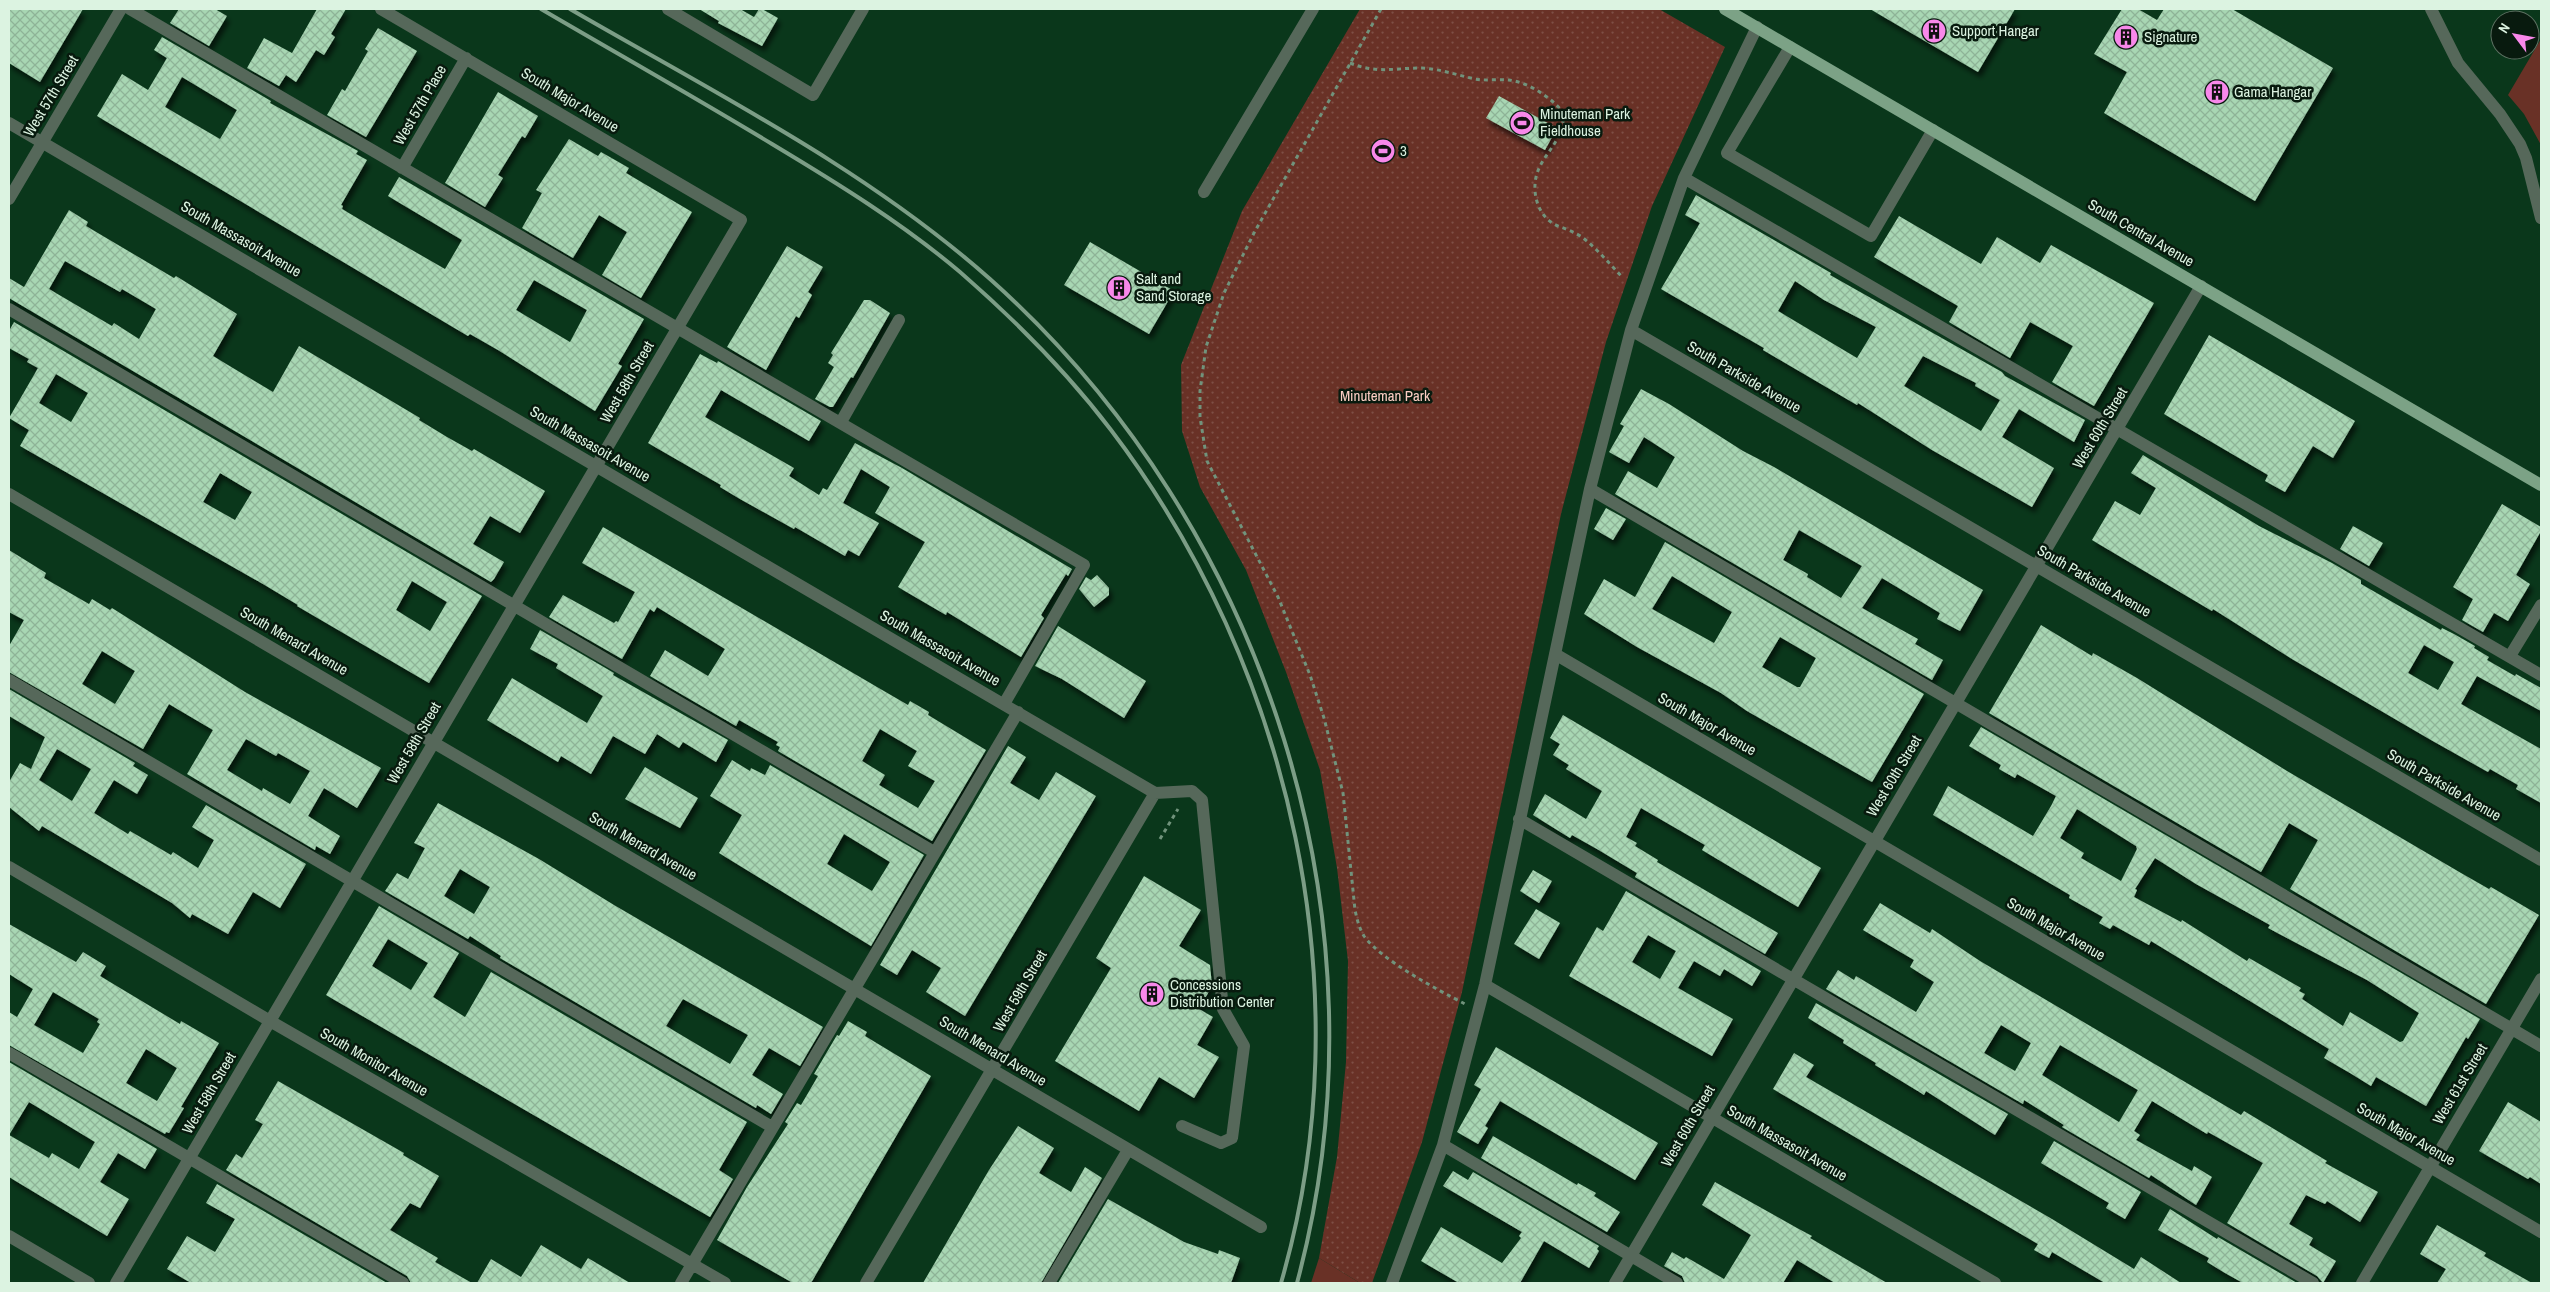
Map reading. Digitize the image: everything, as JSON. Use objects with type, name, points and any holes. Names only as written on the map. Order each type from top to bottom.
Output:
[{"type":"main road","name":"South Central Avenue","points":[[1726,9],[2541,485]]},
{"type":"street","name":"West 57th Street","points":[[9,200],[121,9]]},
{"type":"street","points":[[130,9],[1084,564],[1004,704]]},
{"type":"street","name":"South Major Avenue","points":[[381,9],[741,220]]},
{"type":"street","points":[[668,9],[813,95],[863,9]]},
{"type":"street","points":[[1204,192],[1313,9]]},
{"type":"street","points":[[2430,9],[2458,63],[2500,114],[2520,144],[2526,158],[2541,218]]},
{"type":"street","points":[[1392,1283],[1443,1145],[1486,985],[1519,819],[1590,489],[1631,330],[1684,178],[1757,27]]},
{"type":"street","points":[[1790,47],[1727,153],[1871,236],[1934,130]]},
{"type":"street","name":"West 57th Place","points":[[402,168],[466,58]]},
{"type":"street","name":"South Massasoit Avenue","points":[[9,123],[1155,793]]},
{"type":"street","points":[[1684,178],[2541,675]]},
{"type":"street","name":"West 58th Street","points":[[116,1283],[741,220]]},
{"type":"street","name":"West 60th Street","points":[[1615,1283],[2201,286]]},
{"type":"street","points":[[9,309],[934,852]]},
{"type":"street","points":[[840,422],[899,320]]},
{"type":"street","name":"South Parkside Avenue","points":[[1631,330],[2541,860]]},
{"type":"street","points":[[1590,489],[2541,1046]]},
{"type":"street","name":"South Menard Avenue","points":[[9,494],[1261,1227]]},
{"type":"street","points":[[2510,656],[2541,605]]},
{"type":"street","name":"South Major Avenue","points":[[1555,654],[2541,1232]]},
{"type":"street","points":[[9,680],[772,1127]]},
{"type":"street","points":[[681,1283],[1018,712]]},
{"type":"street","points":[[1155,793],[1192,791],[1202,800],[1223,1009],[1244,1046],[1232,1138],[1221,1143],[1182,1126]]},
{"type":"street","name":"West 59th Street","points":[[866,1283],[1155,793]]},
{"type":"street","points":[[1519,819],[2313,1283]]},
{"type":"street","name":"South Monitor Avenue","points":[[9,867],[270,1021],[724,1283]]},
{"type":"street","name":"West 61st Street","points":[[2362,1283],[2541,979]]},
{"type":"street","name":"South Massasoit Avenue","points":[[1486,985],[1995,1283]]},
{"type":"street","points":[[9,1053],[403,1283]]},
{"type":"street","points":[[1443,1145],[1677,1283]]},
{"type":"street","points":[[1049,1283],[1128,1150]]},
{"type":"street","points":[[9,1236],[89,1283]]},
{"type":"path","points":[[1381,9],[1255,231],[1224,293],[1213,322],[1201,367],[1200,417],[1208,460],[1278,597],[1310,675],[1324,718],[1343,793],[1355,910],[1360,927],[1364,935],[1381,953],[1459,1001]]},
{"type":"path","points":[[1350,63],[1366,70],[1422,68],[1489,81],[1508,80],[1526,86],[1552,101],[1564,114],[1560,136],[1536,176],[1537,201],[1540,211],[1547,220],[1580,236],[1623,278]]},
{"type":"path","points":[[1160,839],[1188,791]]},
{"type":"green space","name":"Minuteman Park","points":[[1360,9],[1659,9],[1725,47],[1652,206],[1606,342],[1561,514],[1462,992],[1422,1142],[1372,1283],[1360,1283],[1319,1258],[1337,1157],[1346,1062],[1348,961],[1337,868],[1320,770],[1286,672],[1246,570],[1200,487],[1182,431],[1181,365],[1242,211]]},
{"type":"green space","points":[[2541,39],[2541,145],[2524,114],[2508,95],[2529,60],[2540,60]]},
{"type":"green space","points":[[1319,1258],[1360,1283],[1311,1283]]},
{"type":"building","points":[[9,9],[83,9],[40,82],[9,63]]},
{"type":"building","points":[[179,9],[215,9],[227,16],[209,46],[170,23]]},
{"type":"building","points":[[317,9],[346,9],[331,34],[335,37],[324,55],[316,50],[296,82],[286,75],[279,86],[247,68],[264,38],[292,53]]},
{"type":"building","points":[[699,9],[740,9],[754,17],[759,9],[762,9],[778,18],[762,46],[718,23],[719,21]]},
{"type":"building","points":[[1870,9],[2015,9],[1978,72]]},
{"type":"building","name":"Gama Hangar","points":[[2122,9],[2138,9],[2157,20],[2164,9],[2232,9],[2333,68],[2255,201],[2104,113],[2127,72],[2094,54]]},
{"type":"building","points":[[378,28],[417,51],[366,137],[327,115],[342,89],[345,91],[368,51],[365,49]]},
{"type":"building","points":[[162,37],[271,101],[270,103],[358,151],[356,154],[367,160],[341,205],[343,206],[342,209],[445,269],[462,240],[388,196],[399,177],[644,319],[618,364],[622,366],[595,411],[498,350],[470,334],[468,336],[97,116],[122,74],[148,90],[167,58],[154,50]],"holes":[[[182,77],[237,110],[220,139],[165,107]],[[534,280],[587,310],[570,342],[516,310]]]},
{"type":"building","points":[[498,92],[538,116],[525,138],[522,136],[498,175],[503,178],[485,207],[445,183]]},
{"type":"building","name":"Minuteman Park Fieldhouse","points":[[1499,96],[1557,128],[1545,150],[1486,118]]},
{"type":"building","points":[[569,139],[598,156],[601,152],[629,168],[626,173],[692,212],[641,298],[602,275],[627,232],[599,215],[573,258],[522,228],[542,193],[536,190]]},
{"type":"building","points":[[1696,195],[1831,273],[1830,275],[2085,420],[2074,442],[2019,409],[2002,437],[2054,468],[2032,507],[1932,450],[1858,403],[1857,405],[1763,350],[1764,348],[1661,289],[1700,223],[1685,215]],"holes":[[[1795,281],[1824,300],[1876,327],[1857,358],[1778,311]],[[1923,356],[1976,383],[1975,386],[2000,400],[1981,431],[1904,386]]]},
{"type":"building","points":[[69,210],[88,222],[86,226],[174,278],[176,276],[237,314],[213,356],[273,392],[299,346],[420,418],[419,420],[447,437],[472,451],[474,449],[545,491],[520,533],[490,516],[473,544],[504,562],[491,582],[9,298],[9,278],[24,287]],"holes":[[[65,261],[120,292],[122,289],[156,309],[139,339],[114,323],[112,326],[49,289]]]},
{"type":"building","points":[[1899,216],[1981,264],[1997,237],[2040,263],[2051,245],[2154,303],[2094,406],[2052,382],[2073,346],[2030,322],[2010,358],[1949,322],[1958,306],[1874,257]]},
{"type":"building","name":"Salt and Sand Storage","points":[[1090,242],[1174,291],[1149,334],[1064,285]]},
{"type":"building","points":[[787,246],[823,267],[808,292],[812,295],[799,318],[796,316],[766,370],[727,347]]},
{"type":"building","points":[[864,300],[870,300],[890,313],[853,378],[851,377],[833,407],[830,407],[815,399],[834,367],[828,363],[833,355],[831,353]]},
{"type":"building","points":[[14,322],[482,596],[429,683],[263,584],[20,446],[29,430],[9,418],[38,368],[27,362],[29,359],[9,348],[9,331]],"holes":[[[56,374],[88,393],[71,422],[39,403]],[[220,473],[252,492],[235,520],[203,502]],[[412,581],[447,602],[430,631],[396,610]]]},
{"type":"building","points":[[2209,335],[2355,421],[2333,458],[2313,446],[2285,492],[2265,481],[2268,475],[2164,414]]},
{"type":"building","points":[[700,354],[717,363],[718,361],[821,421],[809,441],[721,390],[705,417],[794,468],[789,476],[819,495],[823,488],[827,490],[855,443],[902,468],[1072,569],[1068,576],[1066,574],[1041,615],[1044,618],[1021,657],[947,612],[946,615],[898,587],[925,542],[875,513],[890,487],[861,469],[843,503],[879,523],[859,556],[848,550],[845,556],[795,527],[794,529],[740,499],[720,487],[721,485],[648,443]]},
{"type":"building","points":[[1641,389],[1669,404],[1743,451],[1774,467],[1983,590],[1960,631],[1937,619],[1940,613],[1882,578],[1862,608],[1918,639],[1915,644],[1943,660],[1932,680],[1615,494],[1628,471],[1657,488],[1675,457],[1644,437],[1629,463],[1609,452],[1624,426],[1620,424]],"holes":[[[1799,530],[1862,566],[1841,598],[1807,577],[1808,574],[1783,560]]]},
{"type":"building","points":[[2143,455],[2259,526],[2332,563],[2361,580],[2361,584],[2441,630],[2442,628],[2475,646],[2474,648],[2489,657],[2487,660],[2541,688],[2541,711],[2477,676],[2461,704],[2541,749],[2541,803],[2516,789],[2518,785],[2490,769],[2488,772],[2431,740],[2292,659],[2213,609],[2212,611],[2092,540],[2115,501],[2140,515],[2156,488],[2131,473]],"holes":[[[2424,645],[2454,662],[2438,690],[2408,673]]]},
{"type":"building","points":[[2502,504],[2541,527],[2541,531],[2516,575],[2530,584],[2508,621],[2494,613],[2483,632],[2462,620],[2473,599],[2453,587]]},
{"type":"building","points":[[1606,508],[1626,519],[1613,540],[1594,529]]},
{"type":"building","points":[[2353,526],[2383,543],[2369,566],[2340,549]]},
{"type":"building","points":[[603,527],[908,705],[910,701],[929,712],[928,715],[986,750],[932,841],[778,751],[780,747],[776,745],[778,742],[739,720],[736,726],[650,676],[665,650],[708,676],[725,649],[657,607],[654,612],[650,609],[622,659],[549,617],[563,595],[614,623],[618,622],[635,592],[582,563]],"holes":[[[880,729],[917,751],[908,766],[935,781],[918,808],[879,785],[885,775],[862,761]]]},
{"type":"building","points":[[1665,542],[1924,694],[1872,782],[1747,711],[1721,693],[1637,647],[1584,614],[1604,579],[1635,597]],"holes":[[[1672,576],[1732,612],[1714,643],[1652,609]],[[1780,637],[1816,658],[1800,687],[1762,667]]]},
{"type":"building","points":[[9,550],[46,573],[44,578],[89,604],[92,599],[110,610],[112,608],[245,692],[381,768],[357,808],[324,788],[308,816],[340,836],[330,854],[316,846],[315,850],[187,774],[213,730],[169,704],[143,749],[9,672],[9,646],[24,620],[9,612]],"holes":[[[102,651],[135,671],[115,704],[82,684]],[[246,739],[276,756],[278,753],[310,771],[290,804],[263,788],[262,791],[227,770]]]},
{"type":"building","points":[[1097,575],[1109,588],[1109,595],[1094,607],[1079,589],[1086,577],[1091,580]]},
{"type":"building","points":[[2041,625],[2092,656],[2093,653],[2137,678],[2287,771],[2461,873],[2489,889],[2491,887],[2539,915],[2486,1004],[2290,889],[2318,840],[2289,823],[2261,872],[1989,713]]},
{"type":"building","points":[[1058,626],[1146,681],[1124,718],[1062,679],[1035,666]]},
{"type":"building","points":[[540,630],[614,673],[613,675],[728,740],[716,762],[683,742],[679,748],[657,734],[645,754],[613,736],[591,774],[561,756],[558,762],[487,720],[512,678],[587,723],[603,696],[556,668],[558,664],[530,649]]},
{"type":"building","points":[[9,689],[135,763],[133,766],[148,775],[137,794],[114,780],[94,813],[128,834],[130,831],[171,855],[173,852],[198,868],[214,840],[192,827],[206,805],[306,864],[280,908],[253,892],[228,934],[192,914],[190,918],[172,903],[42,826],[39,831],[9,807],[9,782],[20,763],[31,769],[45,737],[9,716]],"holes":[[[57,749],[91,769],[72,801],[39,780]]]},
{"type":"building","points":[[1563,715],[1821,868],[1798,907],[1702,850],[1705,845],[1641,808],[1626,837],[1637,843],[1635,846],[1658,860],[1657,862],[1778,933],[1765,954],[1635,877],[1637,873],[1597,849],[1572,835],[1570,838],[1533,815],[1545,794],[1586,819],[1602,791],[1566,769],[1569,765],[1553,755],[1560,744],[1550,738]]},
{"type":"building","points":[[1981,727],[2480,1019],[2468,1039],[2466,1037],[2426,1106],[2376,1077],[2371,1086],[2324,1058],[2329,1049],[2151,941],[2149,945],[2113,925],[2110,929],[2099,923],[2103,917],[2069,898],[2070,895],[1933,815],[1948,786],[2033,836],[2051,806],[2056,796],[2017,774],[2015,778],[1999,769],[2001,765],[1969,746]],"holes":[[[2077,809],[2136,846],[2137,849],[2121,881],[2081,858],[2084,853],[2060,838]],[[2155,858],[2196,884],[2270,925],[2268,928],[2367,980],[2419,1013],[2403,1041],[2400,1042],[2350,1012],[2343,1026],[2302,999],[2305,994],[2299,991],[2301,988],[2249,958],[2247,961],[2182,920],[2181,922],[2134,897],[2137,890],[2135,889]]]},
{"type":"building","points":[[1008,746],[1026,757],[1010,783],[1039,800],[1056,772],[1096,796],[965,1016],[926,992],[941,968],[912,950],[897,975],[880,965]]},
{"type":"building","points":[[732,760],[750,771],[751,768],[765,775],[770,765],[924,855],[871,946],[719,853],[742,815],[710,796]],"holes":[[[844,834],[890,862],[872,891],[827,864]]]},
{"type":"building","points":[[645,767],[698,798],[680,828],[625,799]]},
{"type":"building","points":[[438,803],[539,859],[823,1027],[800,1066],[769,1048],[752,1075],[783,1094],[771,1114],[757,1105],[756,1108],[500,958],[501,956],[470,936],[468,939],[385,891],[397,873],[408,879],[425,848],[414,843]],"holes":[[[460,869],[490,887],[474,914],[444,896]],[[683,999],[748,1035],[730,1064],[666,1026]]]},
{"type":"building","points":[[1533,870],[1552,881],[1539,903],[1520,891]]},
{"type":"building","name":"Concessions Distribution Center","points":[[1144,876],[1201,910],[1179,946],[1210,965],[1212,986],[1199,1009],[1213,1017],[1197,1045],[1219,1057],[1194,1098],[1159,1077],[1139,1111],[1055,1061],[1111,968],[1096,958]]},
{"type":"building","points":[[1626,891],[1761,971],[1752,986],[1724,969],[1720,976],[1694,961],[1678,988],[1733,1019],[1712,1056],[1569,976],[1597,927],[1603,931]],"holes":[[[1648,935],[1676,951],[1660,979],[1632,962]]]},
{"type":"building","points":[[1880,903],[1930,933],[1932,929],[1980,961],[2241,1115],[2244,1111],[2327,1161],[2325,1163],[2378,1192],[2360,1222],[2327,1201],[2325,1204],[2306,1195],[2289,1224],[2313,1238],[2309,1245],[2336,1261],[2323,1283],[2317,1276],[2227,1223],[2263,1163],[2208,1132],[2207,1134],[2152,1101],[2134,1131],[2140,1135],[2136,1140],[2192,1171],[2194,1166],[2212,1177],[2196,1205],[2151,1175],[2149,1178],[2062,1127],[2064,1125],[2024,1100],[2023,1104],[1826,989],[1838,970],[1854,980],[1856,976],[1916,1012],[1934,982],[1910,967],[1914,960],[1863,930]],"holes":[[[2001,1025],[2031,1043],[2015,1071],[1984,1053]],[[2060,1045],[2138,1090],[2119,1122],[2042,1075]]]},
{"type":"building","points":[[379,906],[459,953],[433,997],[465,1017],[491,972],[747,1122],[719,1170],[733,1179],[710,1217],[326,995]],"holes":[[[388,939],[428,963],[411,990],[372,966]]]},
{"type":"building","points":[[1536,909],[1560,923],[1539,959],[1514,944]]},
{"type":"building","points":[[9,924],[76,962],[83,952],[106,966],[100,976],[180,1024],[181,1021],[219,1043],[181,1107],[184,1108],[169,1133],[166,1132],[165,1134],[9,1045],[9,1012],[17,1017],[33,989],[9,974]],"holes":[[[53,992],[99,1019],[97,1022],[100,1024],[83,1053],[34,1025]],[[146,1049],[177,1068],[157,1101],[126,1083]]]},
{"type":"building","points":[[1816,1003],[2008,1114],[1995,1135],[1926,1091],[1924,1095],[1875,1065],[1876,1063],[1843,1043],[1844,1040],[1808,1018]]},
{"type":"building","points":[[848,1021],[867,1032],[865,1036],[931,1076],[811,1283],[793,1283],[717,1240],[747,1187],[788,1124],[785,1122],[797,1103],[801,1105],[818,1076],[814,1074],[837,1035],[839,1036]]},
{"type":"building","points":[[1496,1047],[1658,1143],[1635,1180],[1500,1101],[1485,1126],[1488,1128],[1478,1144],[1457,1132],[1481,1089],[1474,1085]]},
{"type":"building","points":[[1794,1053],[1814,1065],[1806,1077],[2052,1219],[2134,1269],[2141,1257],[2181,1283],[2105,1283],[2052,1252],[2049,1258],[2034,1250],[2038,1244],[1773,1089]]},
{"type":"building","points":[[9,1062],[157,1149],[145,1169],[118,1153],[100,1182],[129,1199],[107,1236],[9,1177]],"holes":[[[29,1102],[95,1142],[79,1169],[52,1153],[49,1158],[9,1135]]]},
{"type":"building","points":[[278,1081],[404,1153],[403,1155],[439,1176],[420,1208],[410,1203],[390,1230],[438,1258],[435,1262],[472,1283],[411,1283],[407,1276],[226,1170],[236,1154],[242,1158],[263,1124],[255,1120]]},
{"type":"building","points":[[2508,1102],[2541,1122],[2541,1184],[2530,1177],[2528,1179],[2479,1151]]},
{"type":"building","points":[[1018,1126],[1054,1148],[1039,1173],[1071,1192],[1085,1167],[1102,1178],[1041,1283],[923,1283],[989,1170]]},
{"type":"building","points":[[1493,1136],[1577,1185],[1578,1183],[1596,1193],[1594,1196],[1620,1212],[1607,1232],[1481,1158]]},
{"type":"building","points":[[2054,1141],[2141,1192],[2125,1219],[2106,1208],[2109,1203],[2041,1163]]},
{"type":"building","points":[[1453,1171],[1468,1180],[1473,1172],[1599,1246],[1597,1249],[1599,1251],[1589,1268],[1544,1241],[1520,1283],[1459,1283],[1421,1261],[1441,1227],[1502,1263],[1521,1238],[1519,1236],[1522,1232],[1443,1186]]},
{"type":"building","points":[[1715,1182],[1812,1236],[1810,1238],[1887,1283],[1835,1283],[1797,1260],[1783,1283],[1685,1283],[1682,1276],[1664,1266],[1672,1252],[1684,1259],[1686,1257],[1724,1279],[1751,1235],[1702,1205]]},
{"type":"building","points":[[217,1184],[387,1283],[191,1283],[167,1269],[187,1236],[215,1252],[235,1219],[206,1203]]},
{"type":"building","points":[[1108,1199],[1184,1242],[1218,1254],[1219,1250],[1240,1258],[1231,1283],[1058,1283]]},
{"type":"building","points":[[2170,1209],[2217,1239],[2218,1237],[2297,1283],[2243,1283],[2225,1273],[2207,1262],[2209,1258],[2158,1230]]},
{"type":"building","points":[[2437,1225],[2486,1253],[2484,1256],[2532,1283],[2437,1283],[2446,1269],[2420,1254]]},
{"type":"building","points":[[541,1245],[581,1269],[588,1258],[630,1283],[477,1283],[491,1259],[521,1277]]},
{"type":"railway","points":[[541,9],[821,174],[869,204],[938,254],[1020,328],[1077,388],[1111,430],[1174,523],[1226,623],[1266,728],[1295,837],[1312,949],[1315,1061],[1305,1173],[1281,1283]]},
{"type":"railway","points":[[570,9],[787,134],[892,202],[942,239],[990,279],[1087,378],[1168,489],[1234,610],[1284,739],[1316,872],[1329,1009],[1323,1147],[1297,1283]]},
{"type":"place","name":"Support Hangar","points":[[1934,31]]},
{"type":"place","name":"Signature","points":[[2126,37]]},
{"type":"place","name":"Gama Hangar","points":[[2217,92]]},
{"type":"place","name":"Minuteman Park Fieldhouse","points":[[1522,123]]},
{"type":"place","name":"3","points":[[1383,151]]},
{"type":"place","name":"Salt and Sand Storage","points":[[1119,288]]},
{"type":"place","name":"Concessions Distribution Center","points":[[1152,994]]}]
